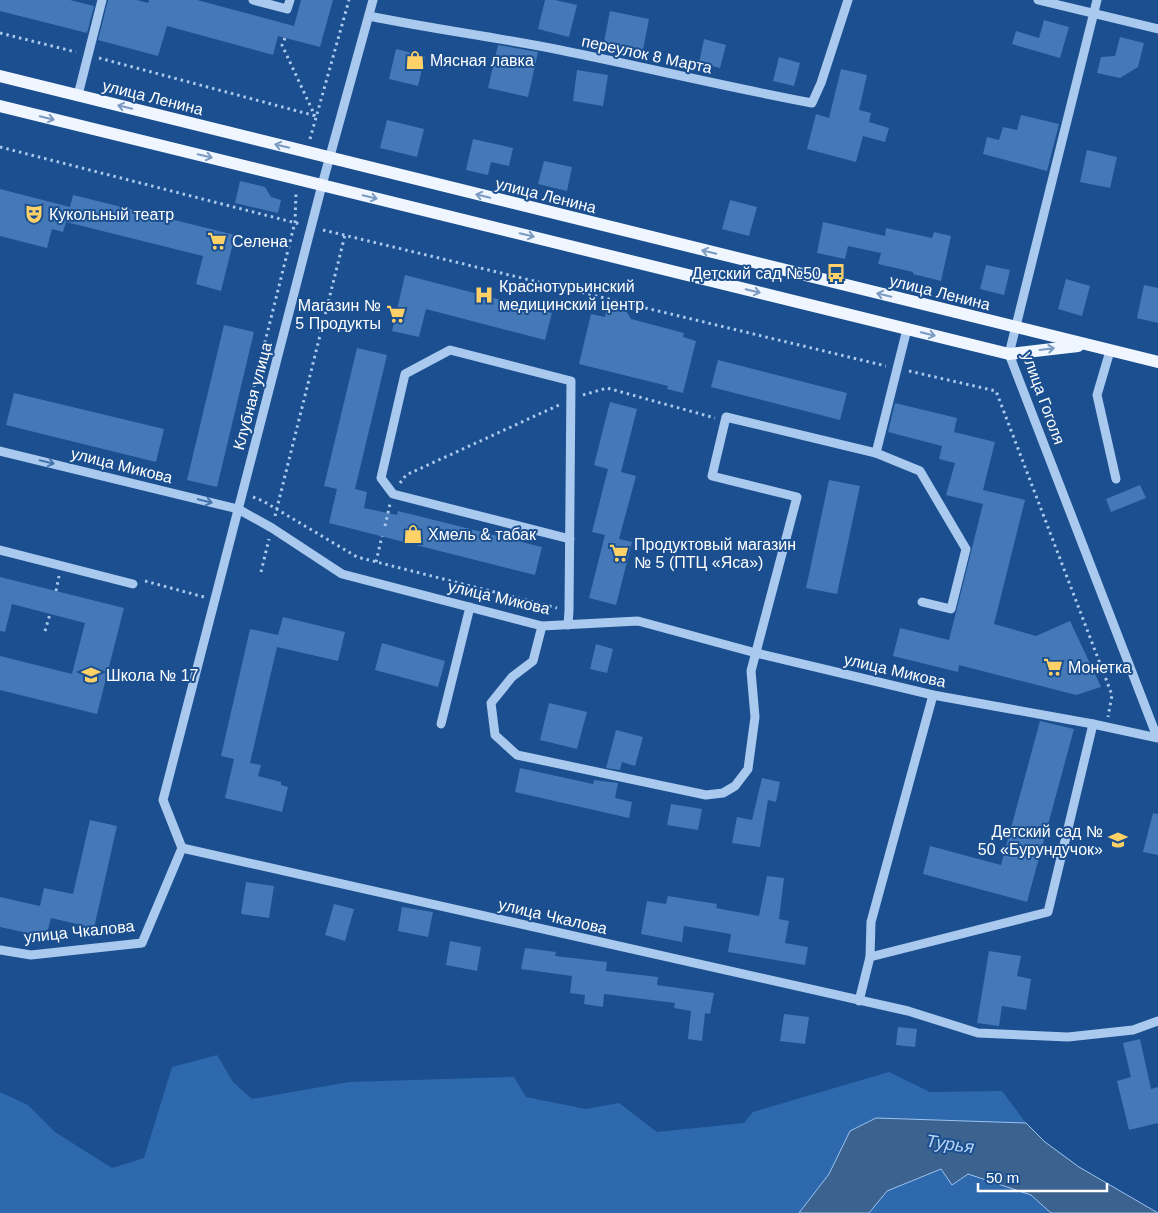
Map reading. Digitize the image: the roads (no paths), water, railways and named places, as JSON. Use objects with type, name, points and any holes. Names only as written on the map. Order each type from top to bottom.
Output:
[{"type":"main road","name":"улица Ленина","points":[[0,76],[1158,362]]},
{"type":"main road","name":"улица Ленина","points":[[0,106],[1009,354],[1085,345]]},
{"type":"street","points":[[78,95],[102,0]]},
{"type":"street","points":[[253,0],[287,9],[290,0]]},
{"type":"street","name":"Клубная улица","points":[[182,848],[162,800],[322,185],[373,0]]},
{"type":"street","name":"переулок 8 Марта","points":[[369,16],[558,49],[748,91],[812,103],[821,83],[848,0]]},
{"type":"street","points":[[1038,0],[1158,29]]},
{"type":"street","name":"улица Гоголя","points":[[1098,0],[1009,354],[1157,738]]},
{"type":"street","points":[[876,453],[907,328]]},
{"type":"street","points":[[568,624],[570,539],[571,381],[450,350],[405,374],[381,478],[392,494],[570,539]]},
{"type":"street","points":[[1110,351],[1097,395],[1116,479]]},
{"type":"street","points":[[542,626],[533,660],[512,677],[491,703],[495,735],[517,755],[706,795],[723,793],[735,786],[748,769],[755,717],[752,671],[797,497],[712,476],[726,417],[876,453],[920,471],[966,549],[951,609],[922,602]]},
{"type":"street","name":"улица Микова","points":[[0,451],[238,509],[272,528],[342,574],[542,626],[638,621],[756,653],[933,696],[1093,724],[1157,738]]},
{"type":"street","points":[[0,550],[133,584]]},
{"type":"street","points":[[441,724],[470,607]]},
{"type":"street","points":[[859,1001],[870,957],[871,922],[933,696]]},
{"type":"street","points":[[870,957],[1048,912],[1093,724]]},
{"type":"street","name":"улица Чкалова","points":[[0,950],[31,955],[142,942],[182,848],[908,1011],[978,1033],[1068,1037],[1133,1030],[1158,1022]]},
{"type":"water","name":"Турья","points":[[876,1118],[1026,1123],[1045,1142],[1079,1167],[1158,1213],[1051,1213],[1031,1195],[968,1174],[952,1185],[941,1169],[887,1191],[869,1213],[799,1213],[829,1174],[850,1131]]},
{"type":"place","name":"Мясная лавка","points":[[415,60]]},
{"type":"place","name":"Кукольный театр","points":[[34,214]]},
{"type":"place","name":"Селена","points":[[217,241]]},
{"type":"place","name":"Детский сад №50","points":[[836,273]]},
{"type":"place","name":"Краснотурьинский медицинский центр","points":[[484,295]]},
{"type":"place","name":"Магазин № 5 Продукты","points":[[396,314]]},
{"type":"place","name":"Хмель & табак","points":[[413,534]]},
{"type":"place","name":"Продуктовый магазин № 5 (ПТЦ «Яса»)","points":[[619,553]]},
{"type":"place","name":"Монетка","points":[[1053,667]]},
{"type":"place","name":"Школа № 17","points":[[91,675]]},
{"type":"place","name":"Детский сад № 50 «Бурундучок»","points":[[1118,840]]}]
